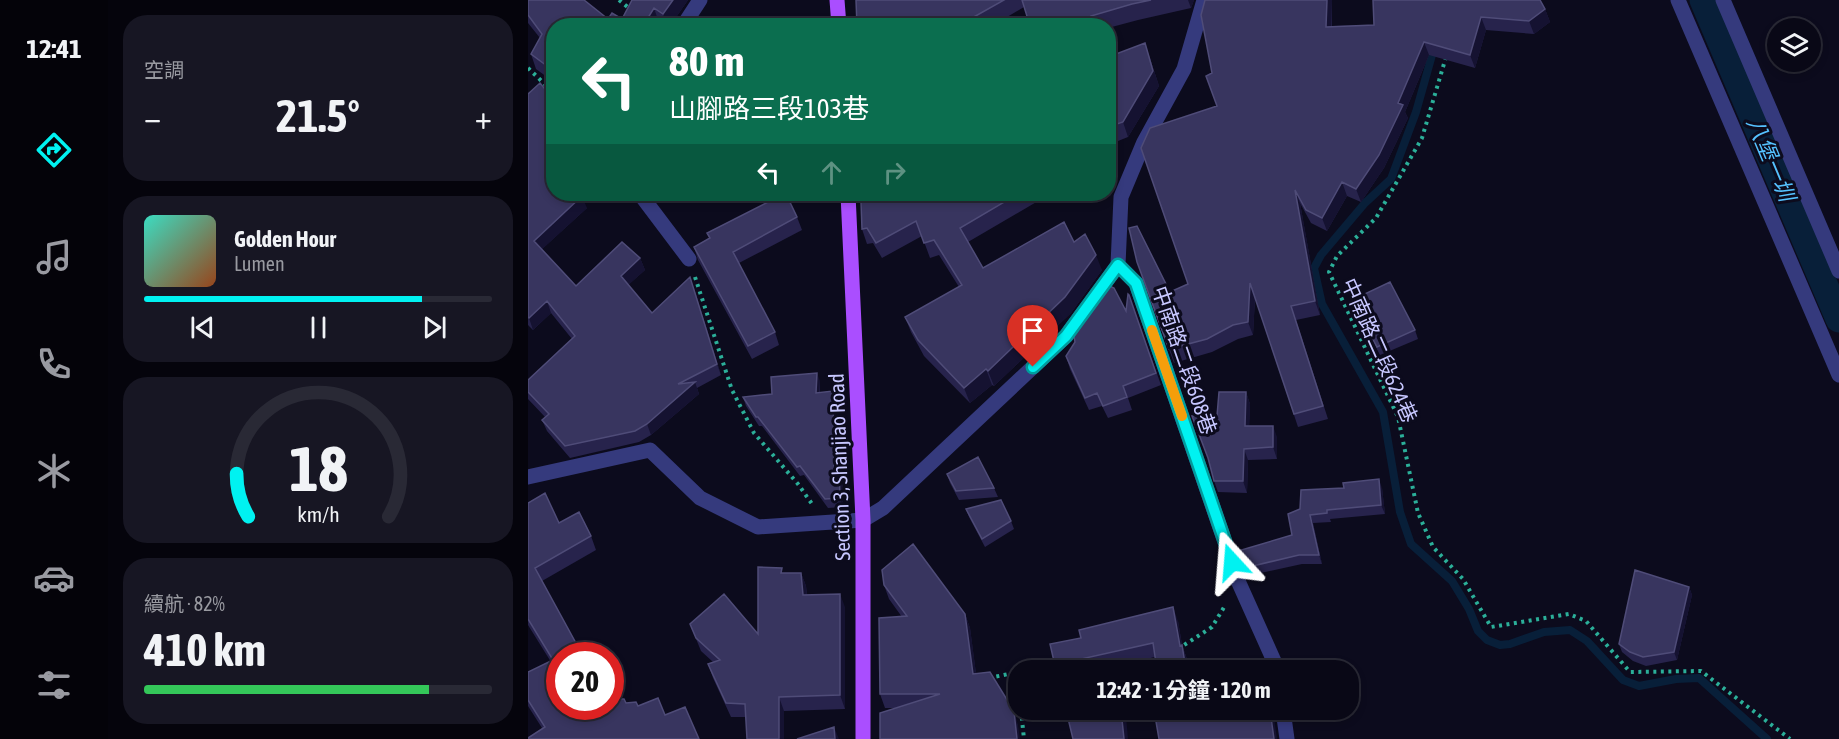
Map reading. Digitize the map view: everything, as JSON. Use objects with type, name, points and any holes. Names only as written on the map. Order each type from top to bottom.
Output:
[{"type":"main road","points":[[837,0],[838,18]]},
{"type":"main road","name":"Section 3, Shanjiao Road","points":[[848,201],[863,520],[863,739]]},
{"type":"lane","points":[[688,18],[700,0]]},
{"type":"lane","points":[[528,477],[650,450],[700,498],[758,527],[863,520],[883,508],[1066,336],[1118,265],[1121,197],[1144,142],[1184,69],[1204,0]]},
{"type":"lane","points":[[1678,0],[1839,375]]},
{"type":"lane","points":[[1724,0],[1839,272]]},
{"type":"lane","points":[[645,201],[689,259]]},
{"type":"lane","name":"中南路二段608巷","points":[[1118,265],[1136,283],[1239,583],[1274,660]]},
{"type":"lane","points":[[1284,720],[1287,739]]},
{"type":"path","points":[[619,0],[638,14]]},
{"type":"path","name":"中南路二段624巷","points":[[1448,46],[1422,138],[1376,218],[1337,256],[1329,272],[1398,417],[1418,513],[1433,547],[1463,579],[1491,627],[1569,614],[1586,621],[1630,672],[1701,671],[1790,739]]},
{"type":"path","points":[[528,68],[546,85]]},
{"type":"path","points":[[689,259],[732,390],[754,433],[798,484],[823,522]]},
{"type":"path","points":[[1170,653],[1212,627],[1239,583]]},
{"type":"path","points":[[984,679],[1008,674]]},
{"type":"path","points":[[1022,720],[1024,739]]},
{"type":"building","points":[[528,0],[584,0],[607,18],[546,18],[546,65],[531,54],[542,34],[528,15]]},
{"type":"building","points":[[632,0],[673,0],[663,14],[654,8],[648,18],[623,18]]},
{"type":"building","points":[[856,0],[1004,0],[972,18],[857,18]]},
{"type":"building","points":[[1022,0],[1151,0],[1091,16],[1092,18],[1028,18]]},
{"type":"building","points":[[1205,0],[1327,0],[1326,27],[1374,25],[1373,0],[1540,0],[1545,9],[1529,21],[1481,17],[1470,55],[1424,42],[1398,103],[1403,105],[1379,155],[1356,189],[1342,182],[1322,218],[1306,210],[1295,190],[1315,301],[1291,306],[1323,406],[1294,414],[1250,283],[1248,322],[1233,325],[1207,339],[1169,349],[1137,262],[1129,228],[1137,226],[1170,292],[1188,284],[1141,148],[1150,128],[1217,106],[1206,76],[1212,73],[1201,15]]},
{"type":"building","points":[[612,13],[620,18],[609,18]]},
{"type":"building","points":[[1145,43],[1153,71],[1123,122],[1116,124],[1116,54]]},
{"type":"building","points":[[540,83],[546,90],[546,201],[577,201],[534,241],[576,286],[622,242],[640,258],[621,276],[652,313],[690,277],[717,364],[678,384],[695,382],[647,424],[635,431],[565,446],[542,420],[549,414],[528,392],[528,380],[575,336],[547,301],[528,317],[528,94]]},
{"type":"building","points":[[770,201],[789,201],[797,217],[733,252],[775,332],[748,346],[694,247],[710,238],[707,233]]},
{"type":"building","points":[[1006,201],[960,228],[983,268],[1064,222],[1074,242],[1085,234],[1096,255],[1065,297],[988,371],[986,369],[964,388],[918,340],[905,317],[962,285],[934,240],[924,243],[916,221],[876,243],[867,228],[862,229],[861,202]]},
{"type":"building","points":[[1390,282],[1415,330],[1377,347],[1352,300]]},
{"type":"building","points":[[1103,283],[1114,288],[1126,311],[1129,295],[1156,373],[1123,386],[1127,397],[1103,406],[1097,393],[1085,398],[1066,356],[1075,342],[1072,325]]},
{"type":"building","points":[[817,373],[816,393],[833,391],[834,469],[839,469],[840,498],[825,499],[800,466],[797,467],[756,417],[743,397],[772,394],[771,377]]},
{"type":"building","points":[[1219,392],[1246,392],[1245,426],[1273,426],[1273,447],[1244,449],[1243,481],[1214,481],[1192,416],[1217,416]]},
{"type":"building","points":[[978,457],[994,488],[956,491],[947,474]]},
{"type":"building","points":[[1379,479],[1381,505],[1327,510],[1327,513],[1310,515],[1319,555],[1299,555],[1244,568],[1238,551],[1292,535],[1288,514],[1300,509],[1301,490],[1344,488],[1343,483]]},
{"type":"building","points":[[545,493],[559,523],[579,512],[591,536],[535,568],[575,642],[546,642],[546,649],[528,619],[528,503]]},
{"type":"building","points":[[1001,500],[1011,521],[982,539],[966,509]]},
{"type":"building","points":[[913,544],[965,614],[973,674],[990,672],[1008,701],[1008,720],[1015,720],[1017,739],[880,739],[880,713],[940,694],[880,694],[879,618],[907,616],[884,585],[882,570]]},
{"type":"building","points":[[758,567],[782,568],[781,573],[801,573],[803,595],[840,594],[840,695],[779,697],[779,739],[747,739],[745,704],[726,703],[708,664],[720,660],[696,638],[690,624],[724,594],[758,634]]},
{"type":"building","points":[[1635,570],[1689,587],[1674,652],[1643,657],[1619,644]]},
{"type":"building","points":[[1173,607],[1184,660],[1156,660],[1153,643],[1081,660],[1054,660],[1050,644],[1081,638],[1079,630]]},
{"type":"building","points":[[546,663],[546,720],[624,720],[624,699],[626,703],[636,702],[638,706],[658,698],[665,715],[685,707],[699,739],[528,739],[545,727],[528,700],[528,672]]},
{"type":"building","points":[[1068,720],[1122,720],[1124,739],[1073,739]]},
{"type":"building","points":[[1156,720],[1271,720],[1274,739],[1159,739]]},
{"type":"building","points":[[834,727],[835,739],[797,739]]},
{"type":"waterway","name":"八堡一圳","points":[[1703,0],[1839,319]]},
{"type":"waterway","points":[[1434,48],[1416,112],[1391,179],[1365,203],[1321,255],[1314,268],[1322,304],[1383,412],[1400,512],[1411,544],[1452,581],[1469,609],[1478,631],[1487,640],[1500,645],[1510,644],[1544,632],[1570,630],[1587,641],[1623,680],[1639,686],[1676,679],[1699,678],[1767,739]]},
{"type":"slow traffic","points":[[1152,330],[1182,416]]},
{"type":"route","points":[[1033,367],[1066,336],[1118,265],[1136,283],[1232,562]]}]
